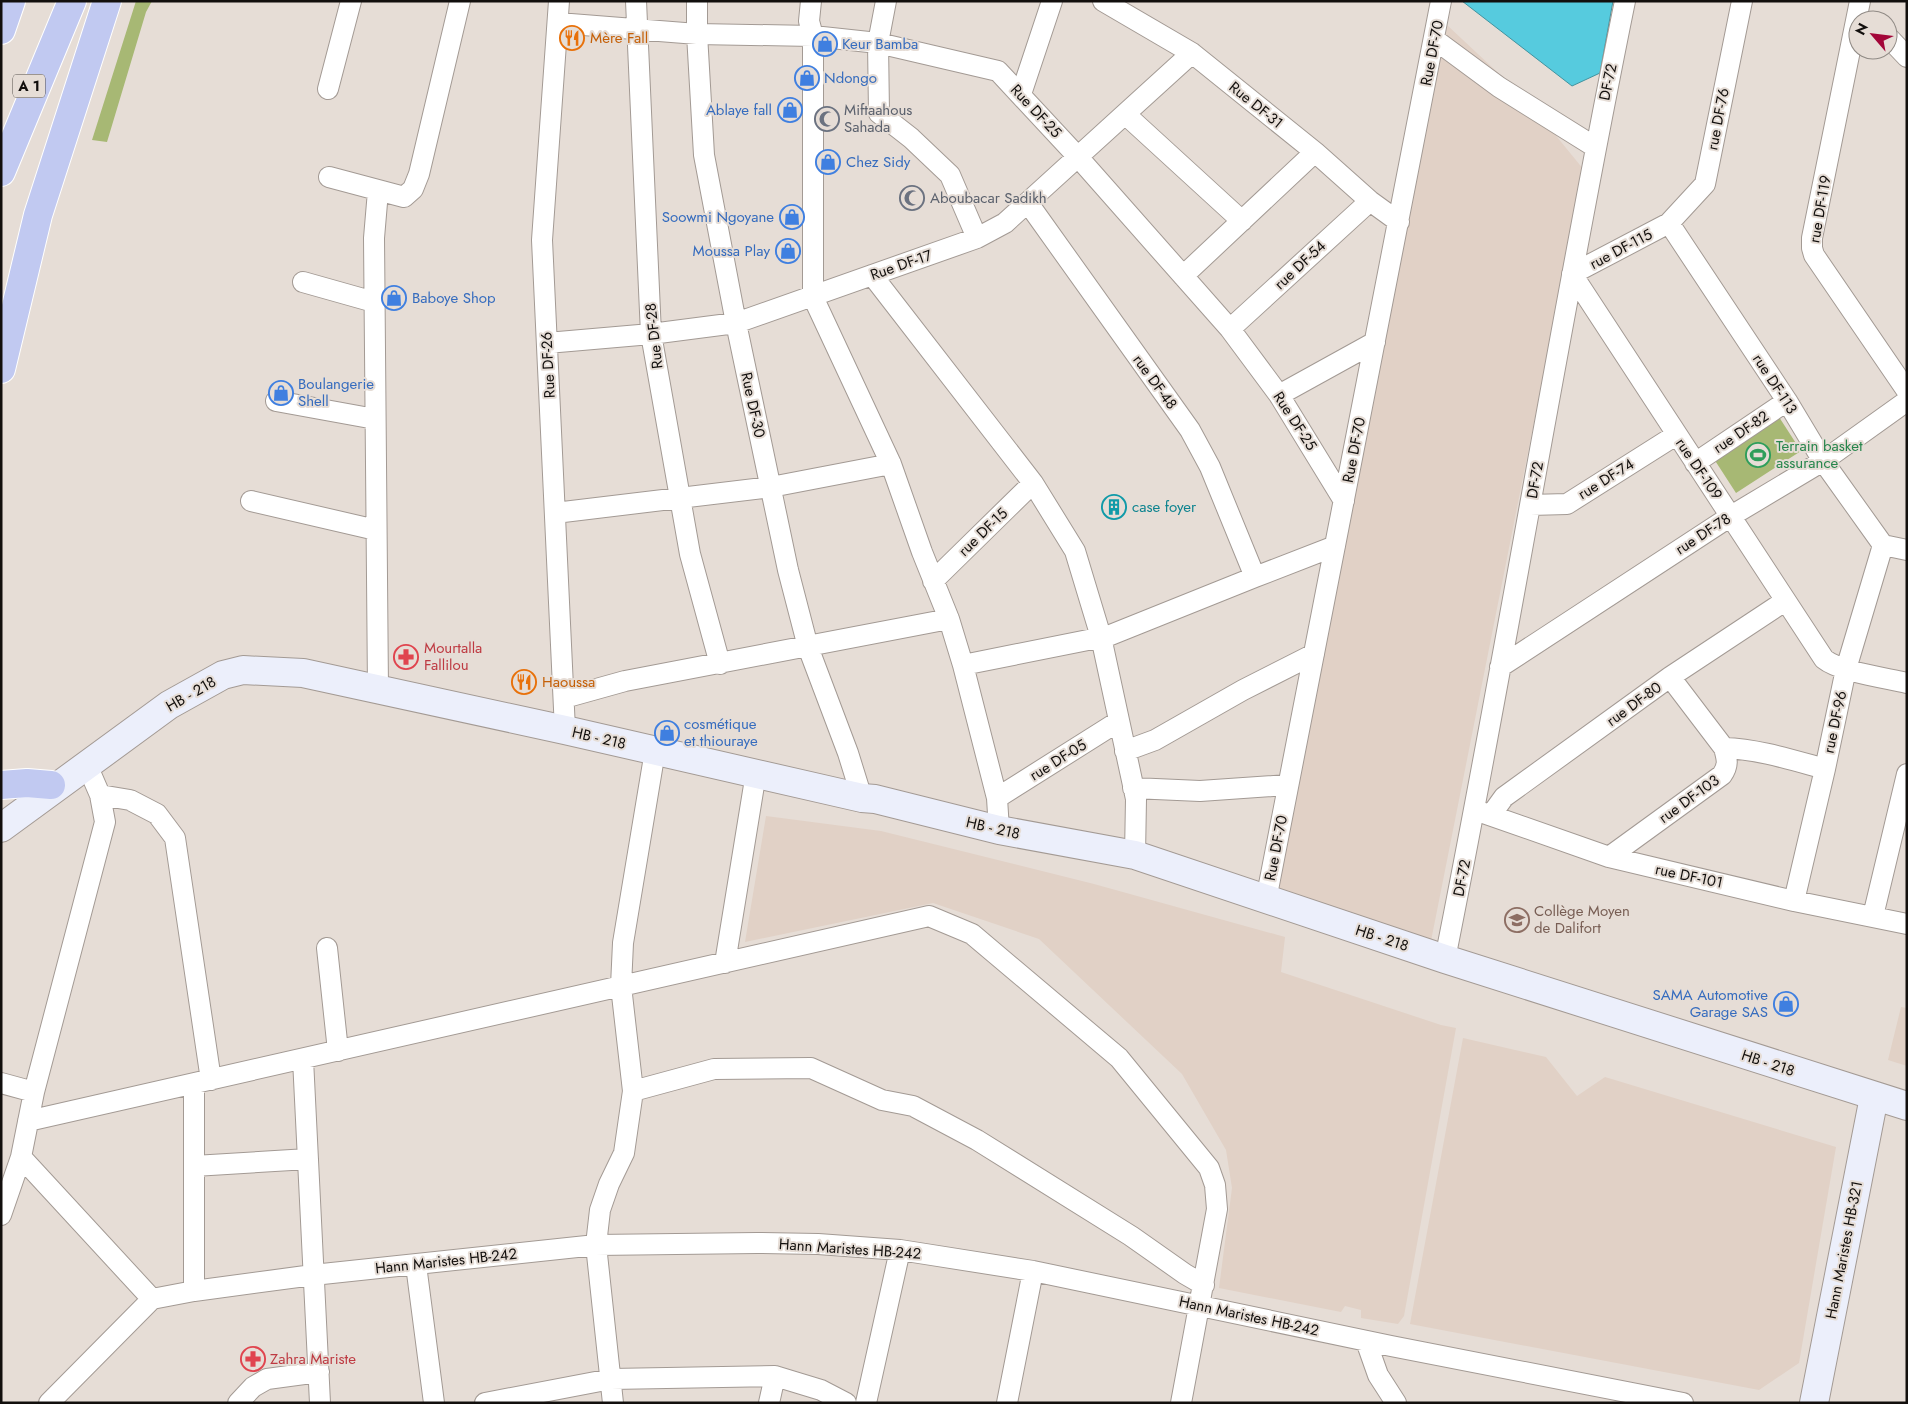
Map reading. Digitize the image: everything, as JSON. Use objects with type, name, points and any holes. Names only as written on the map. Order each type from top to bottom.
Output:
[{"type":"highway","points":[[1,30],[11,1]]},
{"type":"highway","name":"A 1","points":[[1,172],[57,1]]},
{"type":"highway","points":[[1,172],[72,1]]},
{"type":"highway","points":[[1,369],[38,215],[107,1]]},
{"type":"highway","points":[[1,785],[27,783],[51,785]]},
{"type":"main road","name":"HB - 218","points":[[86,766],[169,705],[223,675],[243,670],[303,673],[565,730],[862,798],[875,799],[999,830],[1135,855],[1446,959],[1907,1106]]},
{"type":"main road","points":[[1,811],[86,766]]},
{"type":"main road","points":[[1,828],[86,766]]},
{"type":"main road","name":"Hann Maristes HB-321","points":[[1814,1403],[1874,1097]]},
{"type":"street","points":[[328,89],[350,1]]},
{"type":"street","points":[[329,178],[404,197],[413,189],[460,1]]},
{"type":"street","name":"Rue DF-26","points":[[559,1],[542,240],[565,730]]},
{"type":"street","name":"Rue DF-28","points":[[636,1],[651,334],[690,554],[720,664]]},
{"type":"street","name":"Rue DF-30","points":[[698,1],[697,34],[704,155],[736,323],[788,570],[808,647],[848,753],[862,798]]},
{"type":"street","points":[[811,1],[808,21],[812,36],[813,297],[891,464],[933,581],[949,619],[963,665],[997,798],[999,830]]},
{"type":"street","points":[[886,1],[878,43],[880,113],[911,138],[950,175],[977,238]]},
{"type":"street","points":[[1021,94],[1052,1]]},
{"type":"street","name":"DF-72","points":[[1446,959],[1483,813],[1500,667],[1595,147],[1625,1]]},
{"type":"street","name":"rue DF-76","points":[[1669,223],[1705,184],[1742,1]]},
{"type":"street","name":"Rue DF-31","points":[[1110,3],[1192,53],[1315,152],[1370,201],[1398,222]]},
{"type":"street","name":"Rue DF-70","points":[[1266,900],[1434,39],[1439,3]]},
{"type":"street","name":"rue DF-119","points":[[1864,9],[1812,238],[1812,248],[1814,256],[1907,391]]},
{"type":"street","name":"Rue DF-25","points":[[558,22],[697,34],[812,36],[878,43],[998,71],[1078,157],[1230,330],[1279,395],[1344,501]]},
{"type":"street","points":[[1434,39],[1499,86],[1595,147]]},
{"type":"street","points":[[1898,48],[1907,57]]},
{"type":"street","name":"Rue DF-17","points":[[548,343],[651,334],[736,323],[977,238],[1005,223],[1192,53]]},
{"type":"street","points":[[1126,114],[1242,221]]},
{"type":"street","points":[[1183,276],[1315,152]]},
{"type":"street","points":[[378,191],[374,238],[378,690]]},
{"type":"street","name":"rue DF-54","points":[[1230,330],[1370,201]]},
{"type":"street","name":"rue DF-48","points":[[1028,202],[1190,430],[1210,467],[1255,576]]},
{"type":"street","name":"rue DF-115","points":[[1572,274],[1669,223]]},
{"type":"street","name":"rue DF-113","points":[[1669,223],[1787,401],[1824,461],[1883,545]]},
{"type":"street","name":"rue DF-109","points":[[1572,274],[1676,435],[1732,516],[1784,600],[1824,659],[1837,666]]},
{"type":"street","points":[[872,275],[1033,483],[1076,551],[1101,637],[1136,799],[1135,855]]},
{"type":"street","points":[[303,282],[374,302]]},
{"type":"street","points":[[1279,395],[1375,342]]},
{"type":"street","points":[[276,401],[375,418]]},
{"type":"street","name":"rue DF-82","points":[[1695,463],[1787,401]]},
{"type":"street","name":"rue DF-78","points":[[1500,667],[1732,516],[1824,461],[1907,401]]},
{"type":"street","name":"rue DF-74","points":[[1530,505],[1567,504],[1676,435]]},
{"type":"street","points":[[555,513],[771,487],[891,464]]},
{"type":"street","name":"rue DF-15","points":[[933,581],[1033,483]]},
{"type":"street","points":[[251,501],[376,530]]},
{"type":"street","points":[[1883,545],[1907,550]]},
{"type":"street","name":"rue DF-96","points":[[1794,901],[1825,768],[1837,666],[1883,545]]},
{"type":"street","points":[[963,665],[1108,636],[1255,576],[1335,546]]},
{"type":"street","name":"rue DF-80","points":[[1483,813],[1670,677],[1784,600]]},
{"type":"street","points":[[564,698],[626,681],[949,619]]},
{"type":"street","points":[[1125,751],[1155,740],[1243,690],[1314,654]]},
{"type":"street","points":[[1837,666],[1907,683]]},
{"type":"street","points":[[1670,677],[1724,748],[1742,748],[1758,751],[1825,768]]},
{"type":"street","name":"rue DF-05","points":[[997,798],[1119,721]]},
{"type":"street","name":"rue DF-103","points":[[1609,857],[1722,775],[1727,768],[1728,761],[1724,748]]},
{"type":"street","points":[[613,1403],[596,1245],[600,1210],[608,1184],[624,1152],[633,1091],[621,986],[623,943],[655,751]]},
{"type":"street","points":[[1,1215],[21,1157],[34,1092],[105,822],[100,795],[86,766]]},
{"type":"street","points":[[725,963],[756,773]]},
{"type":"street","points":[[1873,916],[1907,774]]},
{"type":"street","points":[[1133,788],[1200,791],[1288,785]]},
{"type":"street","points":[[100,795],[130,800],[157,814],[175,838],[203,1082],[194,1166],[194,1291]]},
{"type":"street","name":"rue DF-101","points":[[1483,813],[1609,857],[1794,901],[1907,924]]},
{"type":"street","points":[[28,1121],[929,916],[972,934],[1119,1058],[1209,1168],[1215,1185],[1217,1208],[1181,1403]]},
{"type":"street","points":[[327,948],[338,1051]]},
{"type":"street","points":[[303,1059],[320,1403]]},
{"type":"street","points":[[633,1091],[714,1069],[811,1068],[882,1100],[913,1106],[977,1140],[1131,1236],[1204,1285]]},
{"type":"street","points":[[1,1083],[34,1092]]},
{"type":"street","points":[[21,1157],[152,1299],[49,1403]]},
{"type":"street","points":[[194,1166],[308,1159]]},
{"type":"street","name":"Hann Maristes HB-242","points":[[152,1299],[194,1291],[313,1275],[596,1245],[818,1244],[900,1250],[1033,1271],[1366,1341],[1677,1402]]},
{"type":"street","points":[[866,1403],[900,1250]]},
{"type":"street","points":[[416,1265],[434,1403]]},
{"type":"street","points":[[1007,1403],[1033,1271]]},
{"type":"street","points":[[1366,1341],[1378,1375],[1396,1403]]},
{"type":"street","points":[[238,1403],[253,1387],[267,1379],[319,1372]]},
{"type":"street","points":[[769,1403],[775,1376]]},
{"type":"street","points":[[485,1403],[611,1379],[775,1376],[821,1390],[846,1403]]},
{"type":"shaded area","points":[[1447,25],[1526,99],[1584,170],[1431,941],[1276,890]]},
{"type":"shaded area","points":[[766,816],[881,831],[1094,884],[1285,937],[1281,972],[1441,1025],[1456,1028],[1404,1316],[1398,1324],[1361,1318],[1361,1310],[1345,1306],[1341,1312],[1219,1288],[1232,1188],[1226,1150],[1182,1074],[1039,939],[933,903],[745,942]]},
{"type":"shaded area","points":[[1901,1007],[1907,1008],[1907,1066],[1888,1060]]},
{"type":"shaded area","points":[[1463,1038],[1546,1057],[1577,1096],[1605,1077],[1836,1147],[1799,1363],[1759,1390],[1410,1324]]},
{"type":"green space","points":[[136,1],[152,1],[146,12],[107,142],[92,140]]},
{"type":"green space","name":"Terrain basket assurance","points":[[1779,417],[1801,451],[1736,493],[1714,459]]},
{"type":"water","points":[[1462,1],[1613,1],[1600,73],[1572,86]]},
{"type":"place","name":"Mère Fall","points":[[572,38]]},
{"type":"place","name":"Keur Bamba","points":[[825,44]]},
{"type":"place","name":"Ndongo","points":[[807,78]]},
{"type":"place","name":"Ablaye fall","points":[[790,110]]},
{"type":"place","name":"Miftaahous Sahada","points":[[827,119]]},
{"type":"place","name":"Chez Sidy","points":[[828,162]]},
{"type":"place","name":"Aboubacar Sadikh","points":[[912,198]]},
{"type":"place","name":"Soowmi Ngoyane","points":[[792,217]]},
{"type":"place","name":"Moussa Play","points":[[788,251]]},
{"type":"place","name":"Baboye Shop","points":[[394,298]]},
{"type":"place","name":"Boulangerie Shell","points":[[281,393]]},
{"type":"place","name":"Terrain basket assurance","points":[[1758,455]]},
{"type":"place","name":"case foyer","points":[[1114,507]]},
{"type":"place","name":"Mourtalla Fallilou","points":[[406,657]]},
{"type":"place","name":"Haoussa","points":[[524,682]]},
{"type":"place","name":"cosmétique et thiouraye","points":[[667,733]]},
{"type":"place","name":"Collège Moyen de Dalifort","points":[[1517,920]]},
{"type":"place","name":"SAMA Automotive Garage SAS","points":[[1786,1004]]},
{"type":"place","name":"Zahra Mariste","points":[[253,1359]]}]
